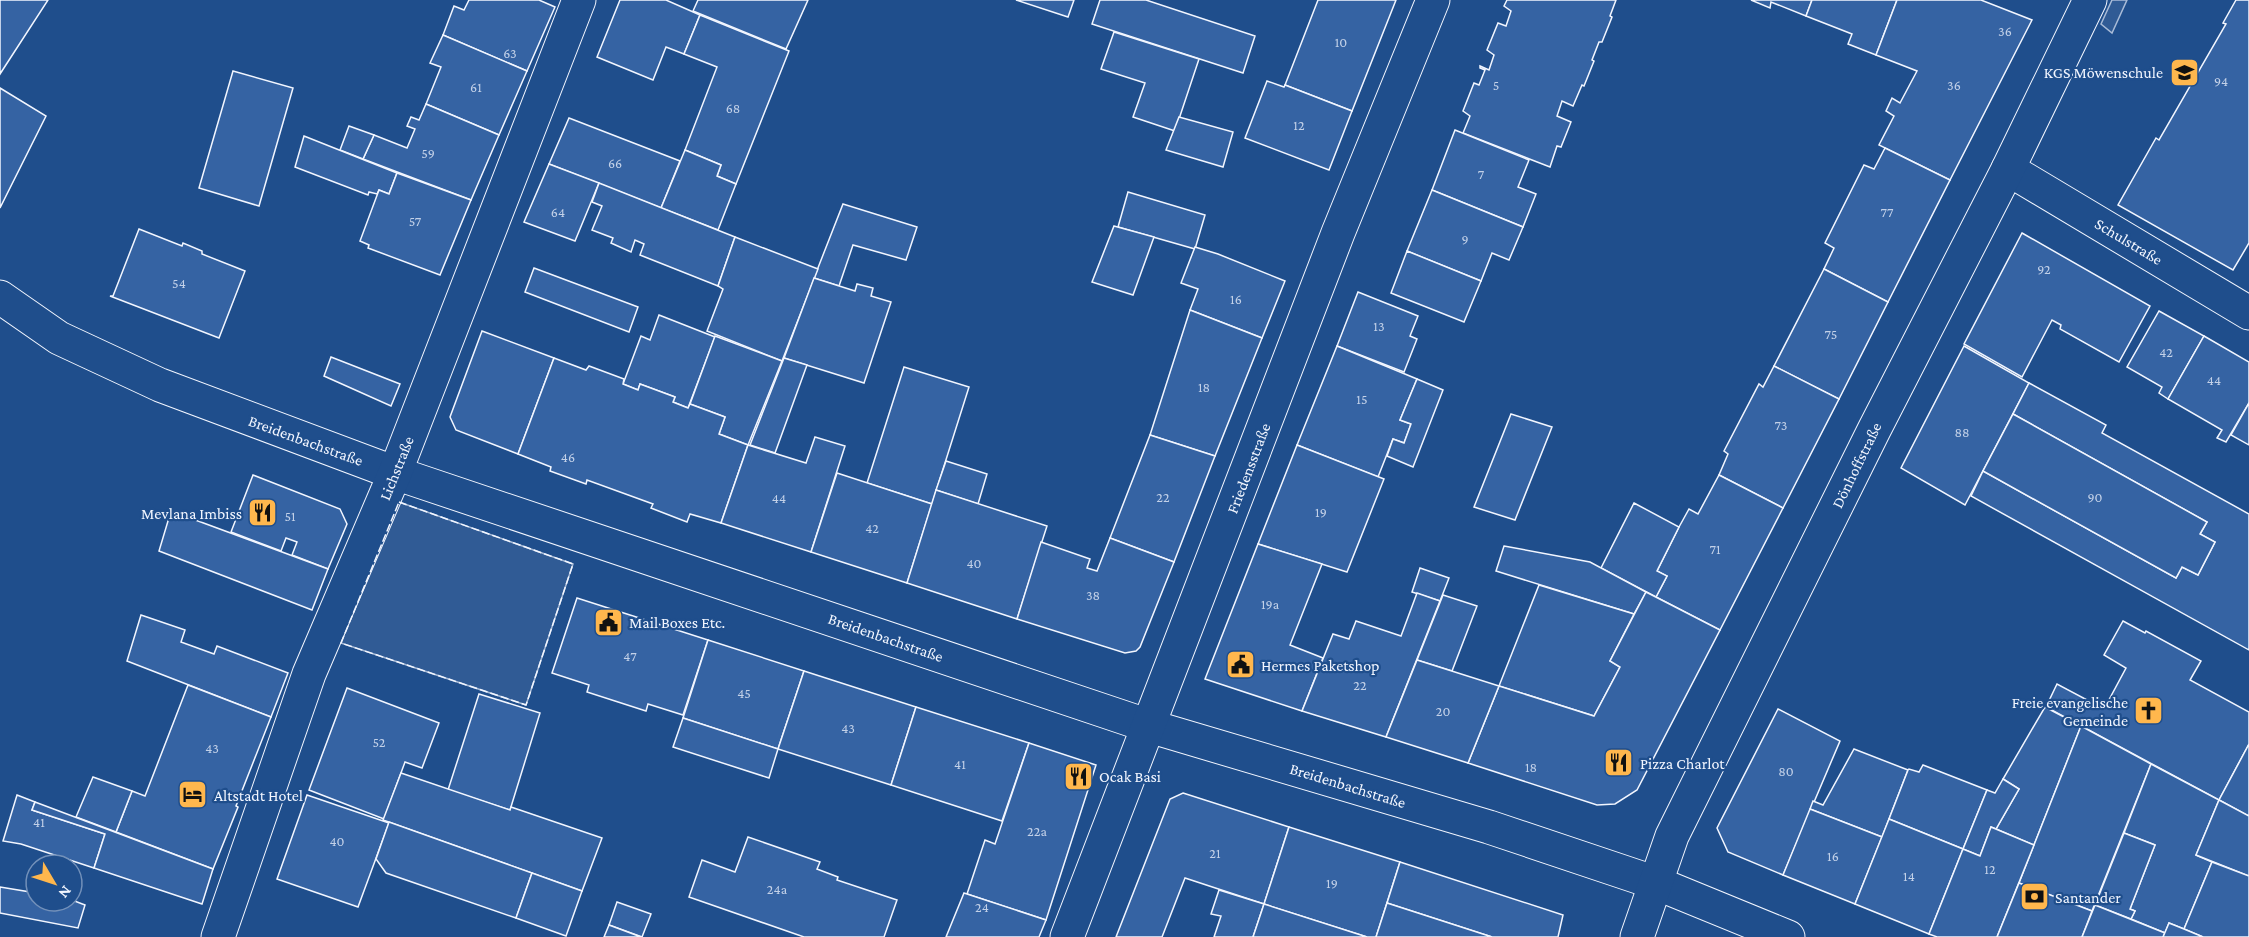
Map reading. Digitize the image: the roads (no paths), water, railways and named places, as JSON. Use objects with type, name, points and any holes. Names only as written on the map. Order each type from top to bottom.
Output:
[{"type":"street","name":"Lichstraße","points":[[218,937],[309,674],[395,473],[579,0]]},
{"type":"street","name":"Friedensstraße","points":[[1067,937],[1338,234],[1434,0]]},
{"type":"street","name":"Dönhoffstraße","points":[[1637,937],[1677,826],[1874,430],[2008,169],[2090,0]]},
{"type":"street","name":"Schulstraße","points":[[2008,169],[2249,313]]},
{"type":"street","name":"Breidenbachstraße","points":[[0,297],[59,338],[160,385],[395,473],[1149,726],[1489,827],[1656,883],[1788,937]]},
{"type":"place","name":"KGS Möwenschule","points":[[2184,72]]},
{"type":"place","name":"Mevlana Imbiss","points":[[263,513]]},
{"type":"place","name":"Mail Boxes Etc.","points":[[608,622]]},
{"type":"place","name":"Hermes Paketshop","points":[[1240,665]]},
{"type":"place","name":"Freie evangelische Gemeinde","points":[[2149,711]]},
{"type":"place","name":"Pizza Charlot","points":[[1619,763]]},
{"type":"place","name":"Ocak Basi","points":[[1078,776]]},
{"type":"place","name":"Altstadt Hotel","points":[[193,795]]},
{"type":"place","name":"Santander","points":[[2034,897]]}]
